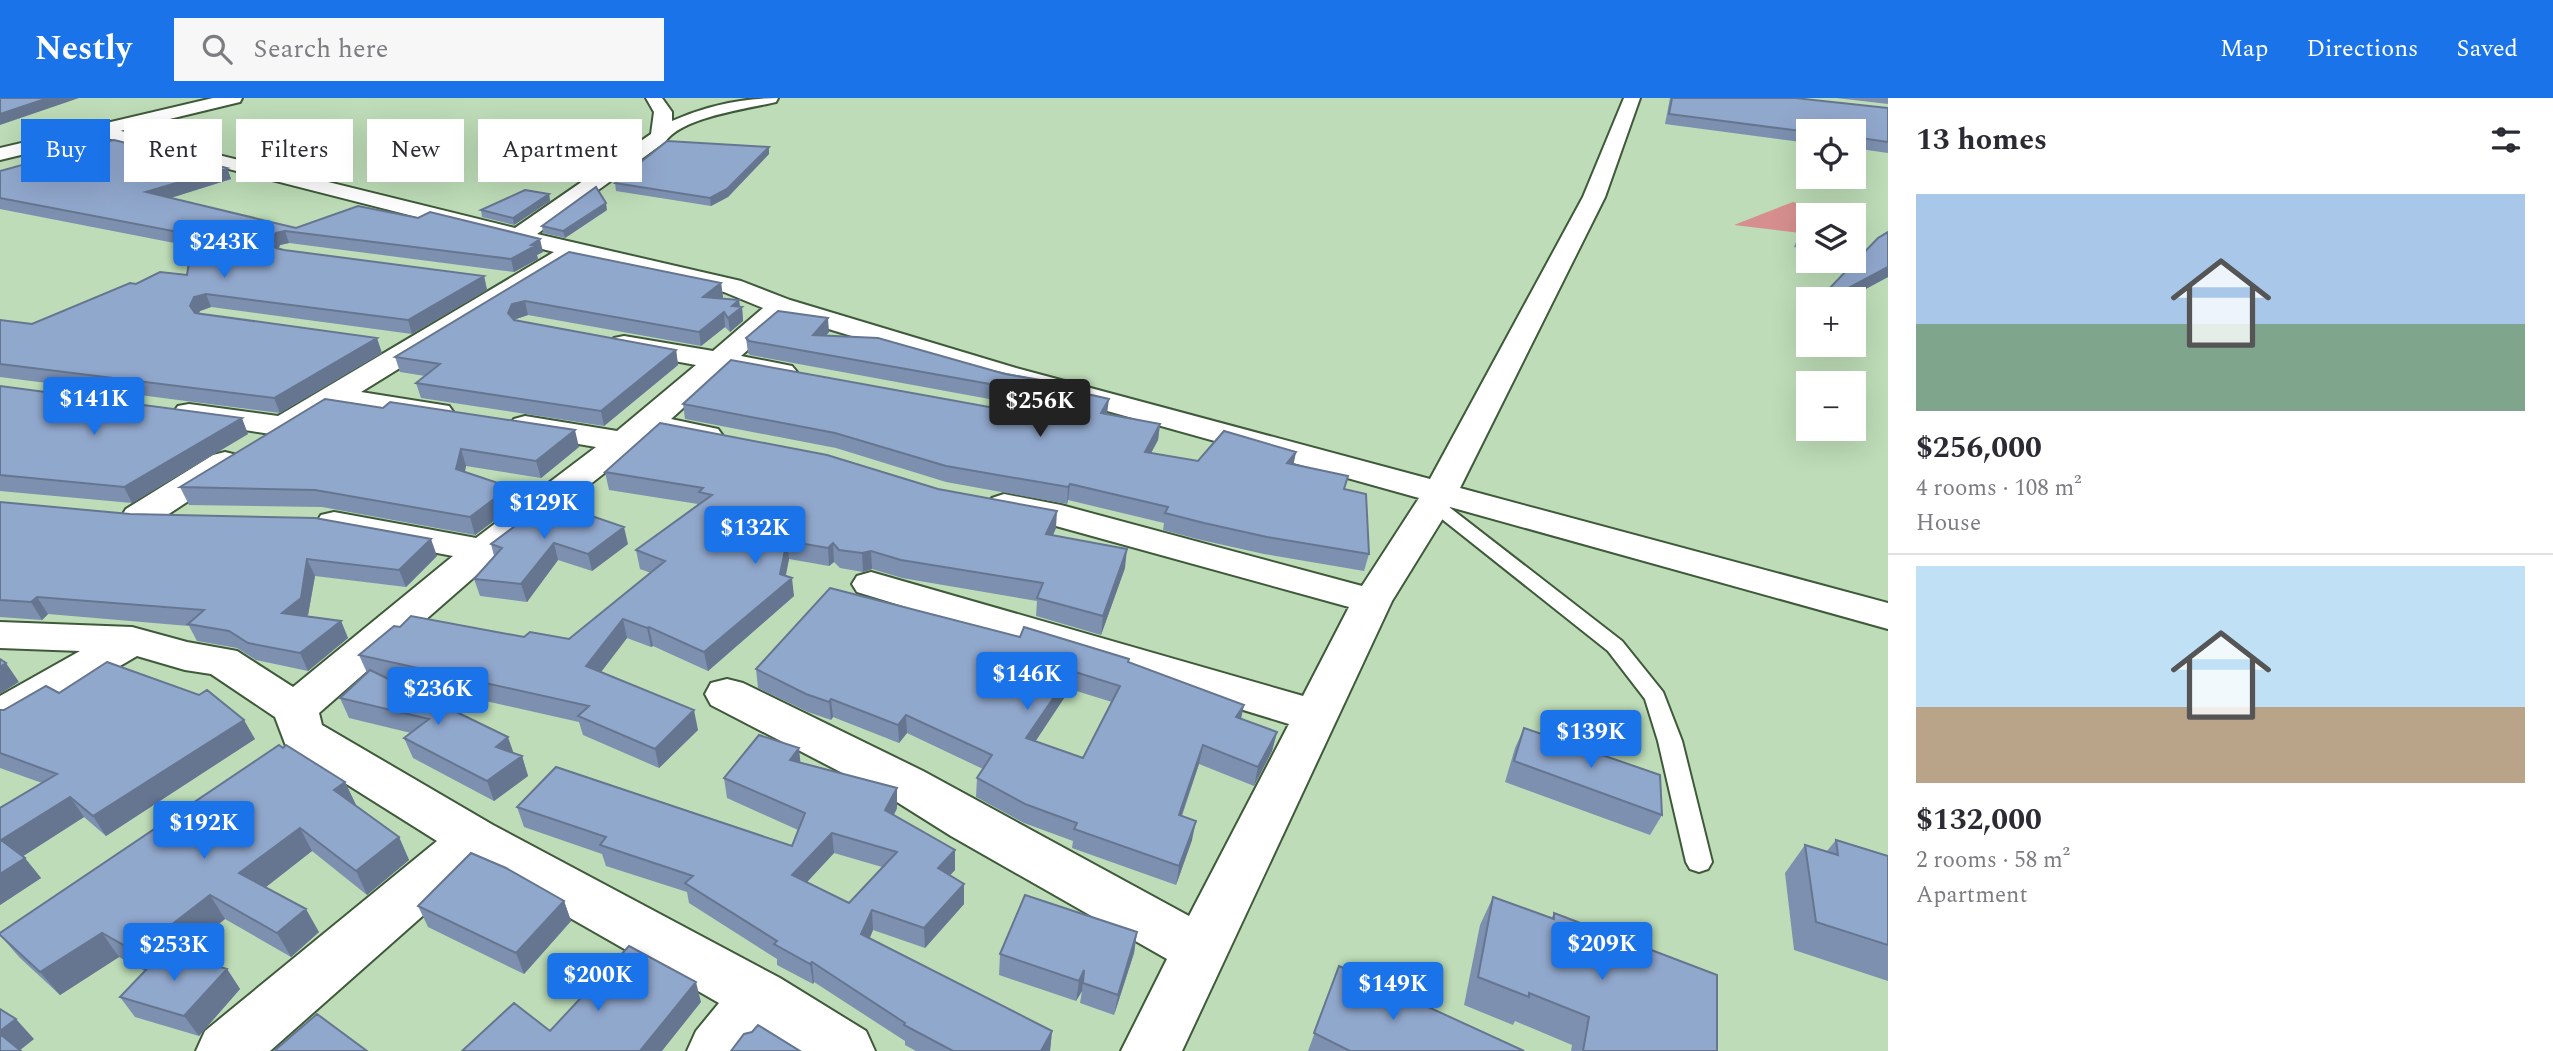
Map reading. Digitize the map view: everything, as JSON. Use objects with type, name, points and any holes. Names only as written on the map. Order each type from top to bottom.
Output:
[{"type":"street","points":[[110,129],[234,98]]},
{"type":"street","points":[[654,98],[663,112],[663,131]]},
{"type":"street","points":[[519,236],[637,153],[663,131],[699,115],[770,98]]},
{"type":"street","points":[[1151,1051],[1372,601],[1436,499],[1594,197],[1632,98]]},
{"type":"street","points":[[110,133],[574,250],[732,286],[781,306],[1436,499],[1888,616]]},
{"type":"street","points":[[0,154],[21,149]]},
{"type":"street","points":[[139,517],[516,283],[574,250]]},
{"type":"street","points":[[475,278],[516,283]]},
{"type":"street","points":[[289,733],[483,550],[635,433],[781,306]]},
{"type":"street","points":[[596,339],[813,378]]},
{"type":"street","points":[[375,341],[416,346]]},
{"type":"street","points":[[336,397],[486,420],[742,442]]},
{"type":"street","points":[[163,410],[284,426]]},
{"type":"street","points":[[966,498],[1061,516],[1372,601]]},
{"type":"street","points":[[102,513],[193,519]]},
{"type":"street","points":[[297,521],[322,521],[483,550]]},
{"type":"street","points":[[871,584],[1317,716]]},
{"type":"street","points":[[0,635],[132,640],[185,656],[222,660],[289,733],[760,998],[845,1051]]},
{"type":"street","points":[[0,716],[132,640]]},
{"type":"street","points":[[727,694],[906,783],[969,822],[1202,951]]},
{"type":"street","points":[[226,1051],[475,839]]},
{"type":"street","points":[[717,1051],[760,998]]},
{"type":"lane","points":[[1436,499],[1615,646],[1655,698],[1670,741],[1699,862]]},
{"type":"shaded area","points":[[1793,202],[1797,203],[1796,233],[1734,225]]},
{"type":"building","points":[[0,98],[48,98],[0,114]]},
{"type":"building","points":[[1672,98],[1795,98],[1888,108],[1888,142],[1866,139],[1866,119],[1796,119],[1796,130],[1669,114]]},
{"type":"building","points":[[110,141],[124,142],[124,182],[180,182],[146,192],[296,228],[358,206],[418,218],[430,212],[540,239],[531,245],[535,246],[511,259],[285,231],[276,233],[270,242],[276,248],[284,250],[484,276],[408,320],[206,294],[194,297],[190,306],[195,313],[377,338],[274,398],[0,364],[0,320],[32,324],[160,272],[187,275],[190,256],[211,246],[193,242],[194,235],[0,198],[0,171],[21,165],[21,182],[110,182]]},
{"type":"building","points":[[667,141],[769,147],[727,189],[710,198],[615,183],[642,182],[642,161]]},
{"type":"building","points":[[596,187],[606,203],[563,231],[542,226]]},
{"type":"building","points":[[525,190],[549,194],[513,218],[481,210]]},
{"type":"building","points":[[1888,232],[1888,267],[1850,287],[1831,287],[1844,273],[1866,273],[1866,250]]},
{"type":"building","points":[[569,252],[721,283],[703,297],[739,300],[732,306],[742,307],[728,318],[724,312],[699,332],[525,301],[512,304],[508,313],[514,320],[676,350],[601,411],[416,383],[440,364],[395,357]]},
{"type":"building","points":[[778,311],[828,318],[813,335],[878,338],[1005,374],[1046,381],[1044,384],[1109,399],[1101,413],[1160,424],[1145,452],[1198,461],[1224,431],[1296,452],[1287,463],[1348,476],[1344,489],[1366,494],[1369,554],[1267,537],[1165,513],[1168,507],[1070,484],[1068,487],[946,466],[835,433],[683,404],[731,360],[1000,409],[1012,407],[1019,399],[1012,388],[749,341],[746,338]]},
{"type":"building","points":[[0,386],[242,418],[124,487],[0,475]]},
{"type":"building","points":[[325,399],[383,408],[390,402],[575,430],[536,461],[461,449],[456,469],[510,487],[470,517],[315,490],[180,487]]},
{"type":"building","points":[[660,423],[827,455],[938,489],[1057,511],[1046,534],[1127,549],[1103,616],[1037,598],[1043,583],[901,560],[871,551],[862,553],[839,550],[833,543],[828,548],[787,541],[780,574],[792,578],[704,652],[649,627],[623,619],[586,666],[694,710],[655,749],[578,716],[589,706],[359,655],[394,626],[400,627],[411,616],[524,637],[530,632],[569,639],[665,561],[636,550],[712,495],[699,492],[703,488],[605,472]]},
{"type":"building","points":[[548,501],[624,527],[588,554],[554,543],[521,584],[474,579],[502,548],[491,544]]},
{"type":"building","points":[[0,502],[130,514],[315,518],[431,539],[399,570],[307,559],[301,598],[282,613],[341,621],[300,653],[248,643],[229,631],[188,624],[204,610],[37,597],[31,602],[0,600]]},
{"type":"building","points":[[830,588],[1020,637],[1024,627],[1129,659],[1128,662],[1244,705],[1236,717],[1277,732],[1258,767],[1203,745],[1179,815],[1196,821],[1179,866],[1074,829],[1077,823],[1025,804],[977,778],[992,755],[906,715],[898,725],[831,699],[829,702],[806,694],[756,669]],"holes":[[[1072,671],[1120,686],[1083,758],[1026,738]]]},
{"type":"building","points":[[107,662],[199,695],[207,690],[244,720],[93,816],[70,797],[1,840],[25,858],[0,874],[0,808],[57,774],[0,753],[0,710],[46,686],[59,693]]},
{"type":"building","points":[[370,670],[508,737],[496,747],[522,756],[487,781],[404,738],[429,719],[340,698]]},
{"type":"building","points":[[1524,728],[1660,775],[1662,815],[1514,761]]},
{"type":"building","points":[[759,735],[799,748],[790,760],[897,788],[885,810],[955,850],[938,868],[964,884],[924,928],[872,910],[861,934],[1052,1031],[1041,1051],[953,1051],[904,1025],[905,1023],[812,962],[810,964],[774,944],[777,941],[685,883],[693,876],[600,845],[606,837],[517,807],[556,767],[792,846],[805,813],[724,778]],"holes":[[[832,833],[897,852],[849,903],[792,875]]]},
{"type":"building","points":[[279,745],[283,748],[286,745],[345,782],[334,790],[399,837],[356,871],[300,828],[239,873],[306,909],[277,933],[210,895],[136,952],[102,933],[40,972],[0,935],[0,933]]},
{"type":"building","points":[[1836,840],[1888,856],[1888,945],[1816,922],[1805,845],[1838,855]]},
{"type":"building","points":[[471,853],[506,868],[564,901],[516,953],[418,906]]},
{"type":"building","points":[[1025,895],[1137,932],[1118,995],[1083,983],[1084,970],[1079,981],[1000,954]]},
{"type":"building","points":[[1493,897],[1554,919],[1554,913],[1717,975],[1717,1051],[1583,1051],[1589,1017],[1529,993],[1529,997],[1478,977]]},
{"type":"building","points":[[629,946],[696,982],[640,1051],[462,1051],[514,1003],[550,1031]]},
{"type":"building","points":[[165,950],[227,969],[184,1016],[120,997]]},
{"type":"building","points":[[1339,966],[1524,1051],[1350,1051],[1314,1033]]},
{"type":"building","points":[[0,1009],[16,1019],[0,1031]]},
{"type":"building","points":[[317,1014],[367,1051],[274,1051]]},
{"type":"building","points":[[758,1025],[800,1051],[731,1051],[744,1034],[752,1032]]},
{"type":"building","points":[[0,1034],[21,1051],[0,1051]]}]
